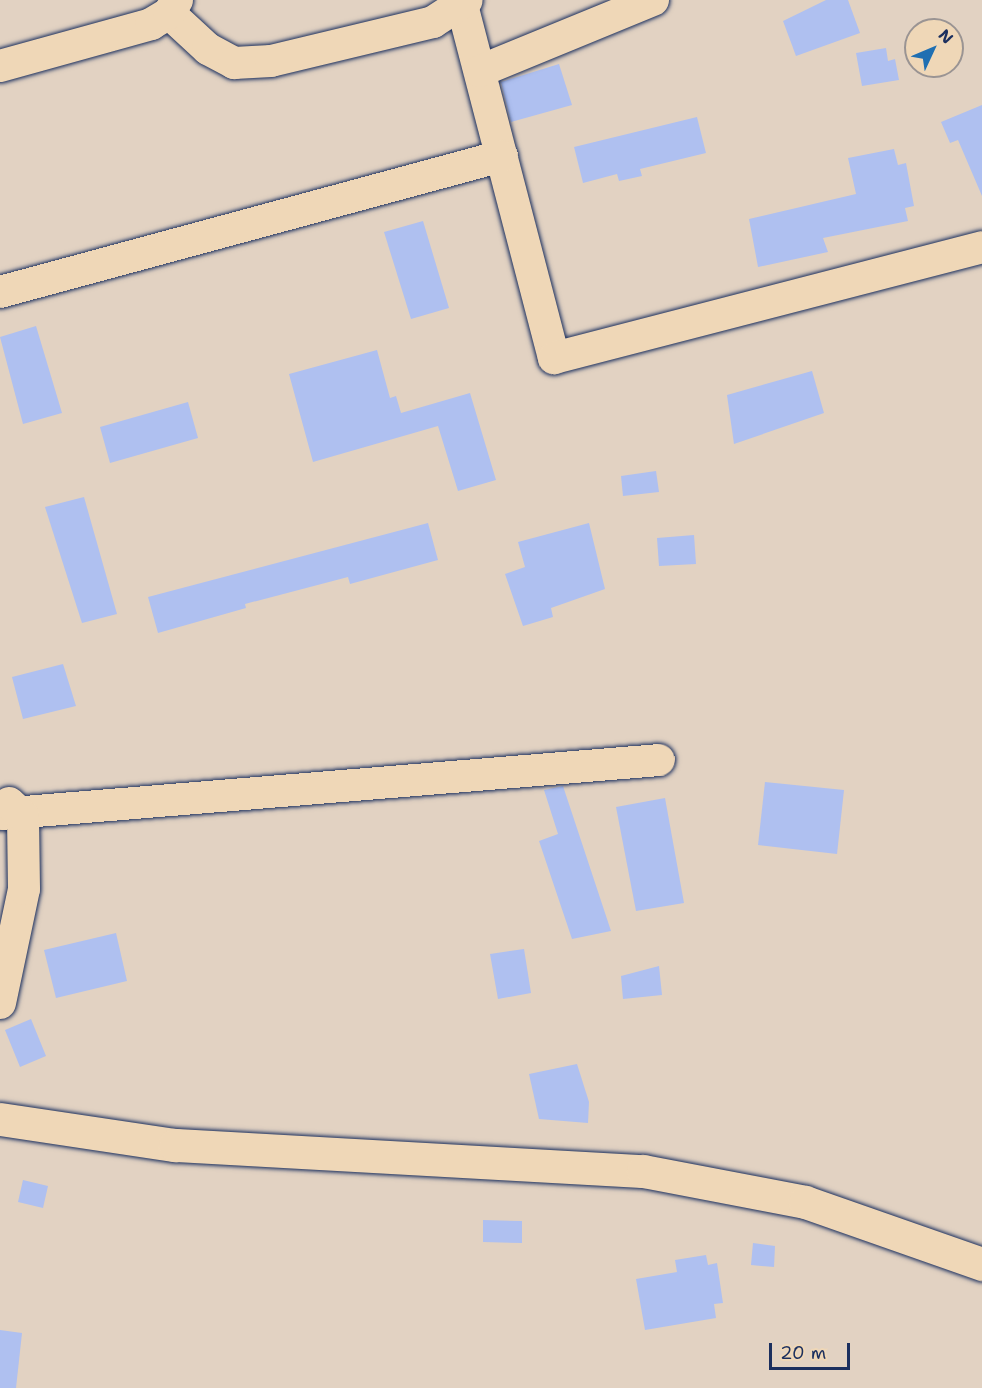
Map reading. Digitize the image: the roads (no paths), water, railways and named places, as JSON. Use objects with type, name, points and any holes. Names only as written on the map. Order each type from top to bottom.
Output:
[{"type":"street","points":[[480,71],[653,0]]},
{"type":"street","points":[[0,66],[132,30],[173,6],[208,49],[234,63],[271,61],[433,22],[465,3],[480,71],[554,358],[982,247]]},
{"type":"street","points":[[0,292],[502,156]]},
{"type":"street","points":[[12,815],[659,760]]},
{"type":"street","points":[[0,795],[12,815],[24,890],[0,1003]]},
{"type":"street","points":[[0,1119],[175,1145],[643,1171],[805,1202],[982,1264]]}]
